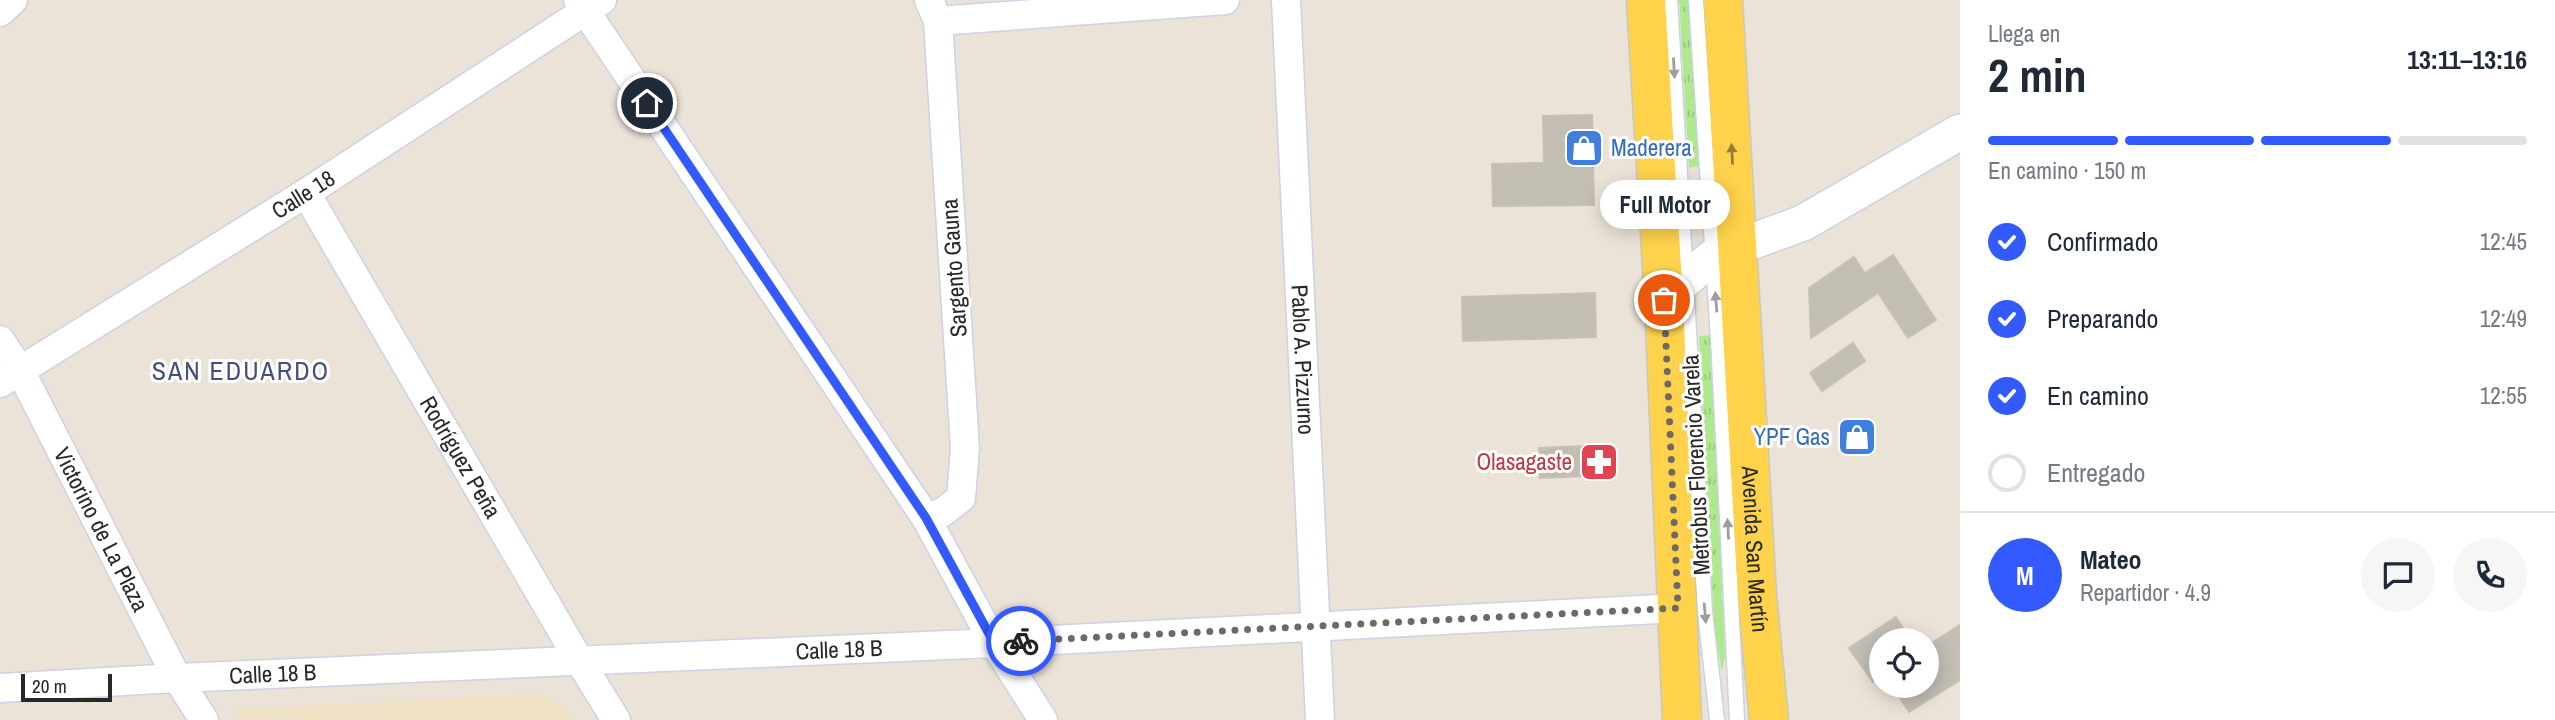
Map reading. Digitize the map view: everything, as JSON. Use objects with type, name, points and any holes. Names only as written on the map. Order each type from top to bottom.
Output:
[{"type":"main road","name":"Avenida San Martín","points":[[1646,0],[1700,271],[1757,595],[1769,720]]},
{"type":"main road","name":"Avenida San Martín","points":[[1682,720],[1678,608],[1700,271],[1723,0]]},
{"type":"street","points":[[0,12],[13,0]]},
{"type":"street","points":[[934,10],[1225,0]]},
{"type":"street","name":"Pablo A. Pizzurno","points":[[1286,0],[1320,720]]},
{"type":"street","points":[[588,4],[926,518],[994,643],[1044,720]]},
{"type":"street","name":"Calle 18","points":[[10,377],[306,193],[588,4]]},
{"type":"street","name":"Sargento Gauna","points":[[926,518],[943,512],[961,498],[965,448],[934,10]]},
{"type":"street","points":[[1700,271],[1803,223],[1960,132]]},
{"type":"street","name":"Rodríguez Peña","points":[[306,193],[616,720]]},
{"type":"street","name":"Victorino de La Plaza","points":[[0,340],[10,377],[177,678],[204,720]]},
{"type":"street","name":"Calle 18 B","points":[[0,688],[994,643],[1678,608]]},
{"type":"lane","name":"Metrobus Florencio Varela","points":[[1670,0],[1700,271],[1718,338],[1737,720]]},
{"type":"lane","name":"Metrobus Florencio Varela","points":[[1696,0],[1705,611],[1717,720]]},
{"type":"shaded area","points":[[540,694],[563,707],[573,720],[237,720],[237,709]]},
{"type":"green space","points":[[1679,0],[1688,0],[1699,166],[1689,168]]},
{"type":"green space","points":[[1711,335],[1725,658],[1722,671],[1714,628],[1699,336]]},
{"type":"building","points":[[1592,115],[1593,162],[1544,163],[1543,116]]},
{"type":"building","points":[[1593,162],[1594,205],[1493,206],[1492,164]]},
{"type":"building","points":[[1893,255],[1936,320],[1908,338],[1865,273]]},
{"type":"building","points":[[1854,257],[1878,293],[1811,338],[1809,288]]},
{"type":"building","points":[[1595,293],[1596,337],[1463,341],[1462,297]]},
{"type":"building","points":[[1853,343],[1865,361],[1822,391],[1810,373]]},
{"type":"building","points":[[1609,445],[1610,475],[1540,478],[1539,448]]},
{"type":"building","points":[[1896,617],[1903,628],[1879,628]]},
{"type":"building","points":[[1960,625],[1960,680],[1939,693],[1939,638]]},
{"type":"building","points":[[1869,635],[1869,676],[1849,648]]},
{"type":"building","points":[[1900,698],[1931,698],[1909,712]]},
{"type":"way so far","points":[[1021,641],[1678,608],[1664,300]]},
{"type":"place","name":"Maderera","points":[[1584,148]]},
{"type":"place","name":"Full Motor","points":[[1664,300]]},
{"type":"place","name":"YPF Gas","points":[[1857,437]]},
{"type":"place","name":"Olasagaste","points":[[1599,462]]},
{"type":"district","name":"SAN EDUARDO","points":[[241,371]]},
{"type":"route","points":[[647,103],[926,518],[994,643],[1021,641]]}]
